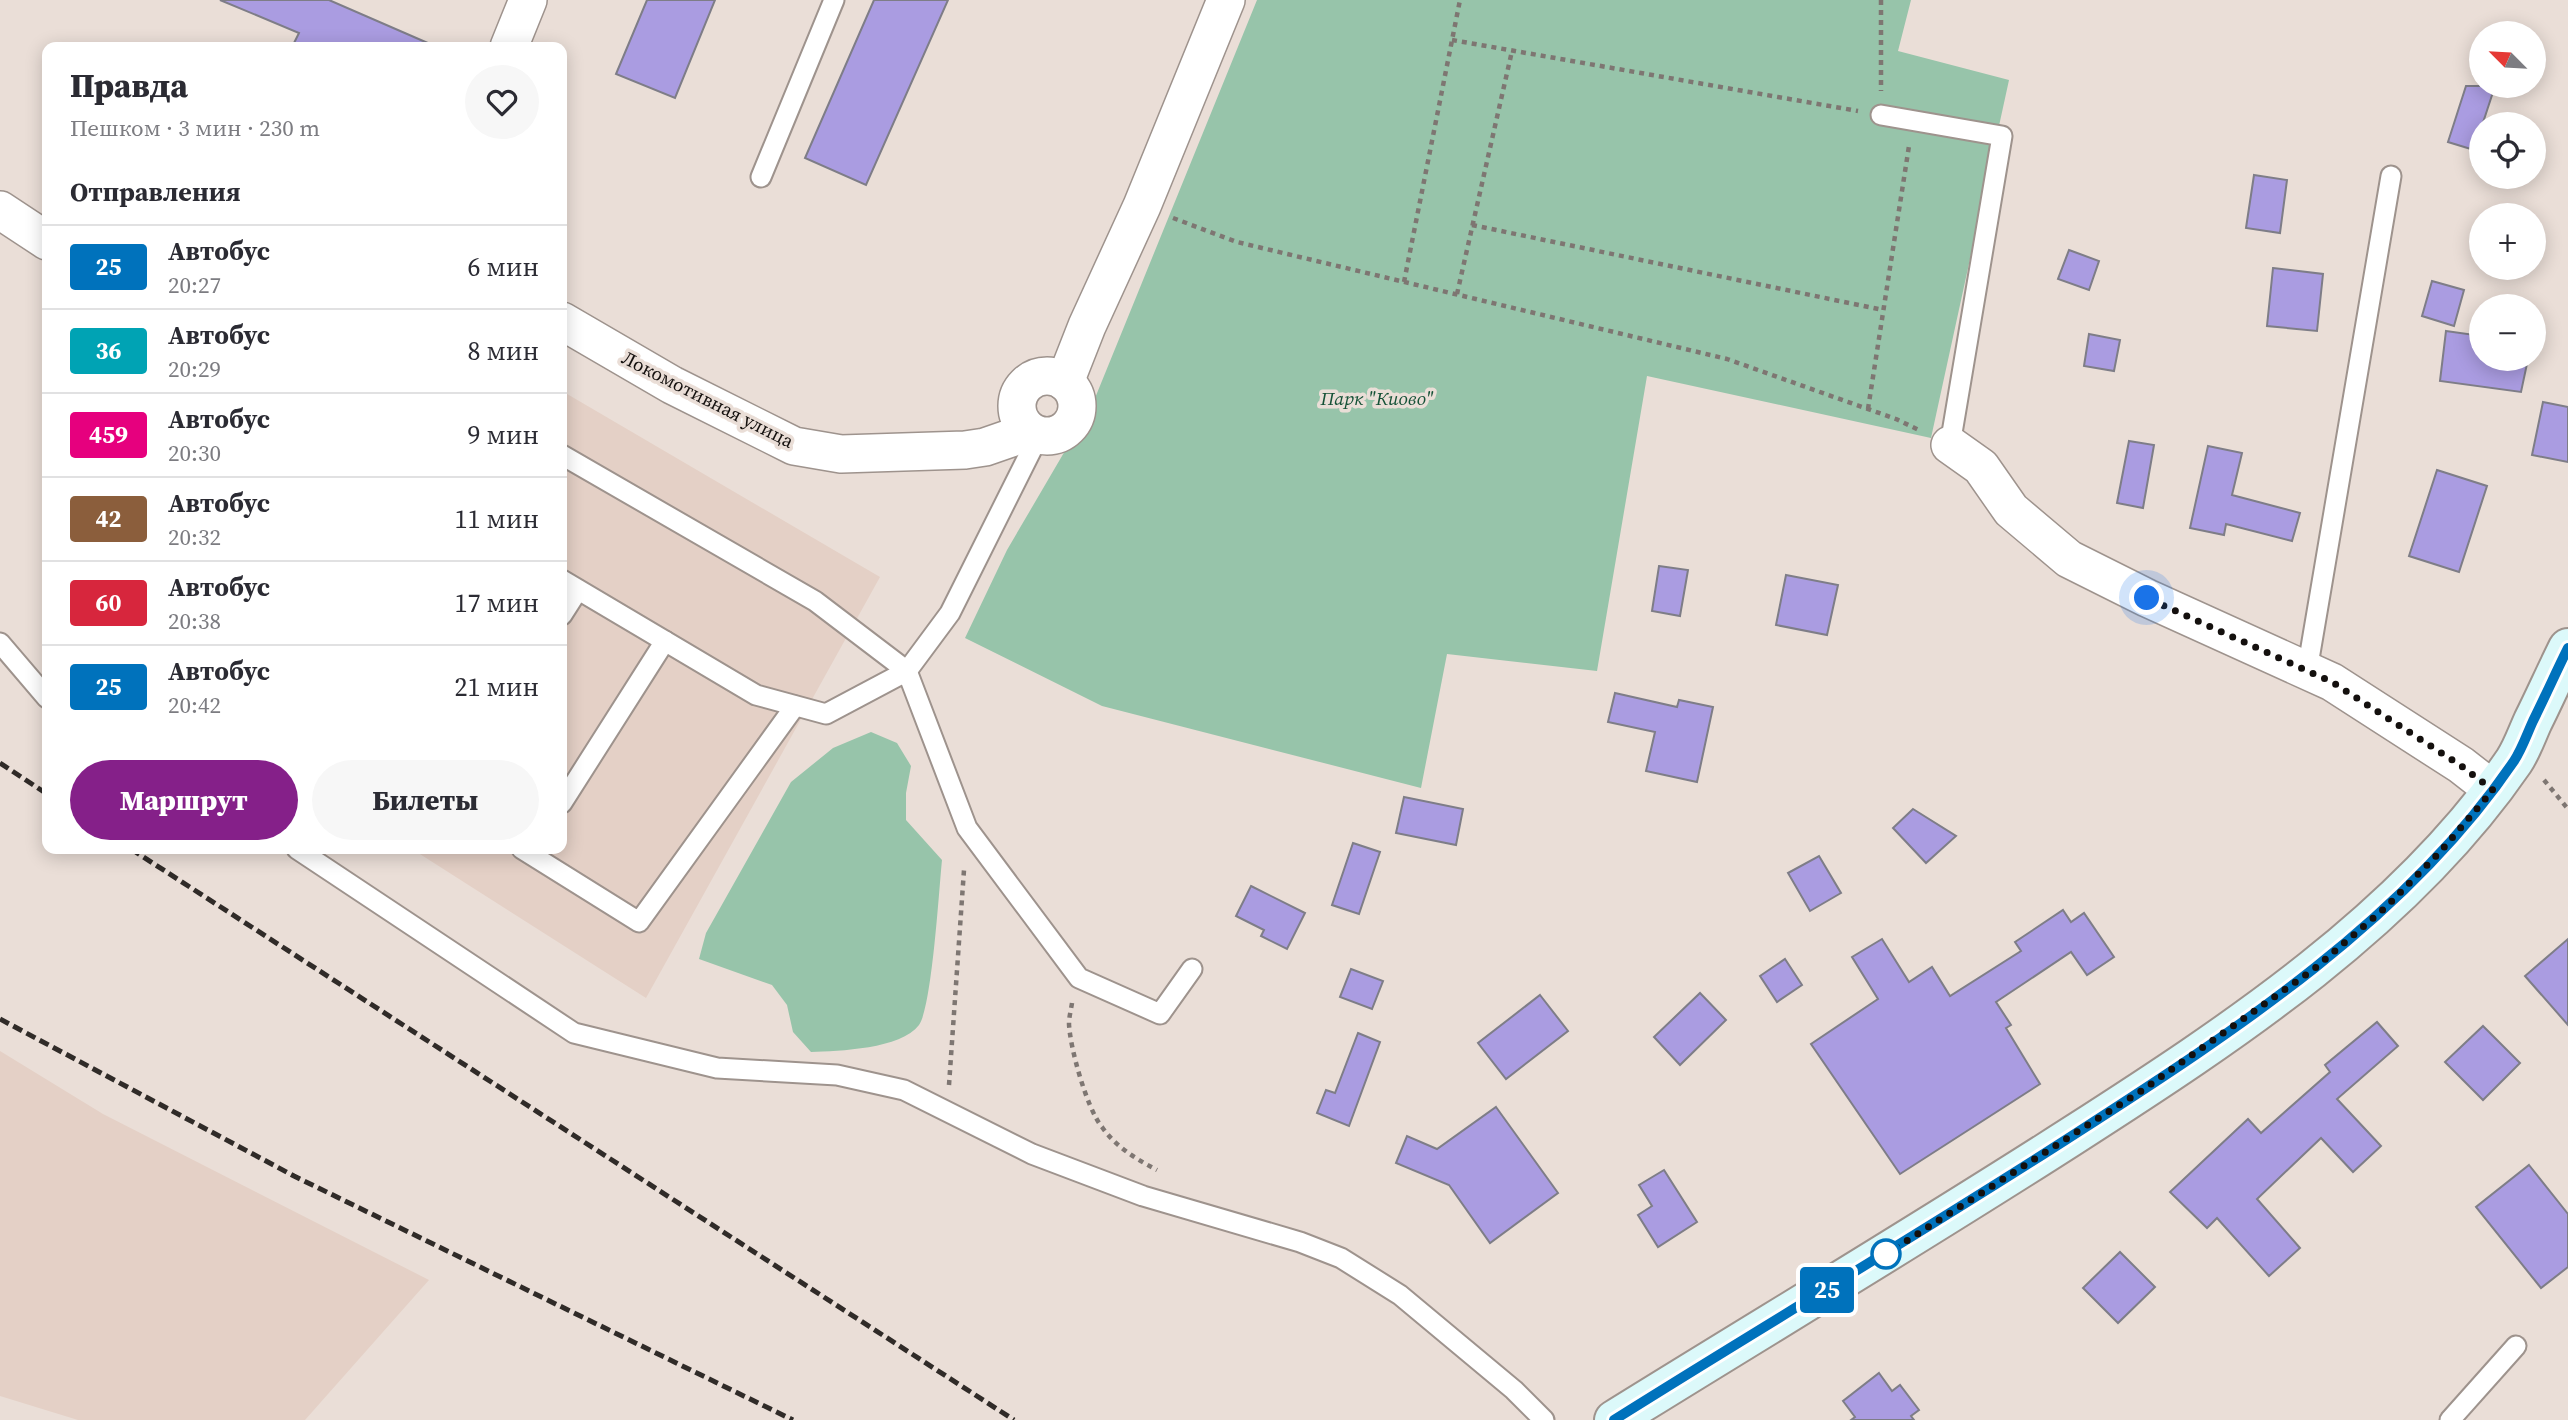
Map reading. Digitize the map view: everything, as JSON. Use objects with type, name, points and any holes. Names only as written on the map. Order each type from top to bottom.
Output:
[{"type":"main road","points":[[1614,1420],[1933,1226],[2141,1091],[2314,969],[2386,907],[2440,852],[2493,790],[2516,757],[2568,648]]},
{"type":"street","points":[[1142,206],[1226,0]]},
{"type":"street","points":[[510,42],[518,3]]},
{"type":"street","name":"Локомотивная улица","points":[[567,324],[672,385],[794,446],[841,454],[965,450],[985,447],[1032,431],[1051,436],[1062,432],[1076,414],[1076,402],[1065,382],[1142,206]]},
{"type":"street","points":[[0,210],[42,238]]},
{"type":"street","points":[[1950,444],[1981,467],[2011,510],[2069,559],[2147,598],[2332,682],[2460,765],[2493,790]]},
{"type":"lane","points":[[761,177],[834,0]]},
{"type":"lane","points":[[1881,114],[2002,136],[1950,444]]},
{"type":"lane","points":[[2307,671],[2391,176]]},
{"type":"lane","points":[[570,585],[756,695],[825,714],[907,671],[950,613],[1032,431]]},
{"type":"lane","points":[[567,458],[815,601],[907,671],[967,828],[1079,978],[1160,1014],[1192,969]]},
{"type":"lane","points":[[567,795],[665,641]]},
{"type":"lane","points":[[0,643],[42,692]]},
{"type":"lane","points":[[534,854],[639,922],[795,706]]},
{"type":"lane","points":[[304,854],[573,1033],[717,1068],[837,1075],[904,1090],[1032,1154],[1143,1196],[1300,1242],[1341,1258],[1400,1295],[1514,1391],[1544,1420]]},
{"type":"lane","points":[[2449,1420],[2516,1346]]},
{"type":"path","points":[[1404,282],[1460,0]]},
{"type":"path","points":[[1452,40],[1881,114],[1881,0]]},
{"type":"path","points":[[1457,294],[1511,51]]},
{"type":"path","points":[[1868,409],[1913,121]]},
{"type":"path","points":[[1142,206],[1237,242],[1727,359],[1896,419],[1950,444]]},
{"type":"path","points":[[1472,225],[1883,310]]},
{"type":"path","points":[[2543,779],[2568,809]]},
{"type":"path","points":[[947,1110],[967,828]]},
{"type":"path","points":[[1079,978],[1073,994],[1069,1025],[1084,1087],[1094,1115],[1109,1135],[1134,1158],[1169,1175]]},
{"type":"shaded area","points":[[567,394],[880,577],[646,998],[420,854],[567,854]]},
{"type":"shaded area","points":[[0,1051],[103,1114],[429,1280],[305,1420],[78,1420],[0,1396]]},
{"type":"green space","name":"Парк \"Киово\"","points":[[1257,0],[1911,0],[1898,51],[2009,80],[1931,438],[1647,376],[1597,671],[1447,654],[1421,788],[1102,706],[965,638],[1007,550],[1093,403]]},
{"type":"green space","points":[[871,732],[897,743],[911,766],[906,793],[906,820],[942,860],[928,996],[919,1025],[898,1039],[869,1047],[811,1052],[793,1032],[787,1005],[772,985],[699,959],[706,933],[791,782],[833,748]]},
{"type":"building","points":[[220,0],[329,0],[426,42],[294,42],[299,33]]},
{"type":"building","points":[[647,0],[715,0],[675,98],[616,74]]},
{"type":"building","points":[[874,0],[948,0],[866,185],[805,158]]},
{"type":"building","points":[[2466,86],[2469,86],[2469,98],[2491,98],[2486,112],[2469,112],[2469,148],[2448,142]]},
{"type":"building","points":[[2254,175],[2287,180],[2280,233],[2246,228]]},
{"type":"building","points":[[2069,250],[2099,261],[2089,290],[2058,279]]},
{"type":"building","points":[[2273,268],[2323,274],[2317,331],[2267,326]]},
{"type":"building","points":[[2432,281],[2464,290],[2454,326],[2422,316]]},
{"type":"building","points":[[2446,331],[2469,334],[2469,371],[2525,371],[2521,392],[2440,381]]},
{"type":"building","points":[[2089,334],[2120,340],[2114,371],[2084,366]]},
{"type":"building","points":[[2543,402],[2568,407],[2568,462],[2532,455]]},
{"type":"building","points":[[2129,441],[2154,445],[2143,508],[2117,503]]},
{"type":"building","points":[[2208,446],[2242,453],[2232,495],[2300,513],[2292,541],[2226,524],[2224,535],[2190,528]]},
{"type":"building","points":[[2437,470],[2487,486],[2459,572],[2409,556]]},
{"type":"building","points":[[1659,566],[1688,570],[1680,616],[1652,611]]},
{"type":"building","points":[[1786,575],[1838,585],[1827,635],[1776,625]]},
{"type":"building","points":[[1615,693],[1677,707],[1679,700],[1713,707],[1697,782],[1646,771],[1655,732],[1608,722]]},
{"type":"building","points":[[1404,797],[1463,809],[1456,845],[1396,833]]},
{"type":"building","points":[[1913,809],[1956,836],[1926,863],[1893,828]]},
{"type":"building","points":[[1353,843],[1380,852],[1359,914],[1332,905]]},
{"type":"building","points":[[1819,856],[1841,893],[1810,911],[1788,873]]},
{"type":"building","points":[[1251,886],[1305,913],[1287,949],[1261,936],[1264,930],[1236,916]]},
{"type":"building","points":[[2063,910],[2071,922],[2084,913],[2114,957],[2087,975],[2071,952],[1996,1002],[2011,1025],[2006,1028],[2040,1084],[1900,1174],[1811,1044],[1878,999],[1852,957],[1882,939],[1909,982],[1932,967],[1950,996],[2021,951],[2015,942]]},
{"type":"building","points":[[2568,939],[2568,1025],[2525,976]]},
{"type":"building","points":[[1785,959],[1802,985],[1777,1002],[1760,976]]},
{"type":"building","points":[[1351,969],[1383,981],[1372,1009],[1340,997]]},
{"type":"building","points":[[1700,993],[1726,1020],[1680,1065],[1654,1037]]},
{"type":"building","points":[[1540,995],[1568,1031],[1506,1079],[1478,1043]]},
{"type":"building","points":[[2377,1022],[2398,1046],[2337,1099],[2381,1146],[2353,1172],[2321,1138],[2257,1199],[2300,1248],[2269,1276],[2217,1218],[2207,1228],[2170,1192],[2248,1119],[2261,1133],[2330,1072],[2325,1065]]},
{"type":"building","points":[[2483,1026],[2520,1063],[2483,1100],[2445,1062]]},
{"type":"building","points":[[1358,1033],[1380,1042],[1349,1126],[1317,1113],[1326,1090],[1335,1093]]},
{"type":"building","points":[[1496,1107],[1558,1193],[1490,1243],[1449,1185],[1396,1163],[1407,1136],[1437,1149]]},
{"type":"building","points":[[2529,1165],[2568,1214],[2568,1267],[2541,1288],[2476,1207]]},
{"type":"building","points":[[1664,1170],[1697,1222],[1658,1247],[1638,1215],[1652,1206],[1639,1185]]},
{"type":"building","points":[[2120,1252],[2155,1287],[2118,1323],[2083,1288]]},
{"type":"building","points":[[1879,1373],[1892,1391],[1900,1385],[1919,1410],[1911,1416],[1914,1420],[1851,1420],[1855,1417],[1843,1401]]},
{"type":"railway","points":[[0,763],[42,791]]},
{"type":"railway","points":[[139,854],[1014,1420]]},
{"type":"railway","points":[[0,1019],[294,1176],[793,1420]]},
{"type":"bus line","name":"25","points":[[1614,1420],[1933,1226],[2141,1091],[2314,969],[2386,907],[2440,852],[2493,790],[2516,757],[2568,648]]},
{"type":"route","points":[[1886,1254],[2141,1091],[2314,969],[2386,907],[2440,852],[2493,790],[2460,765],[2332,682],[2147,598]]}]
